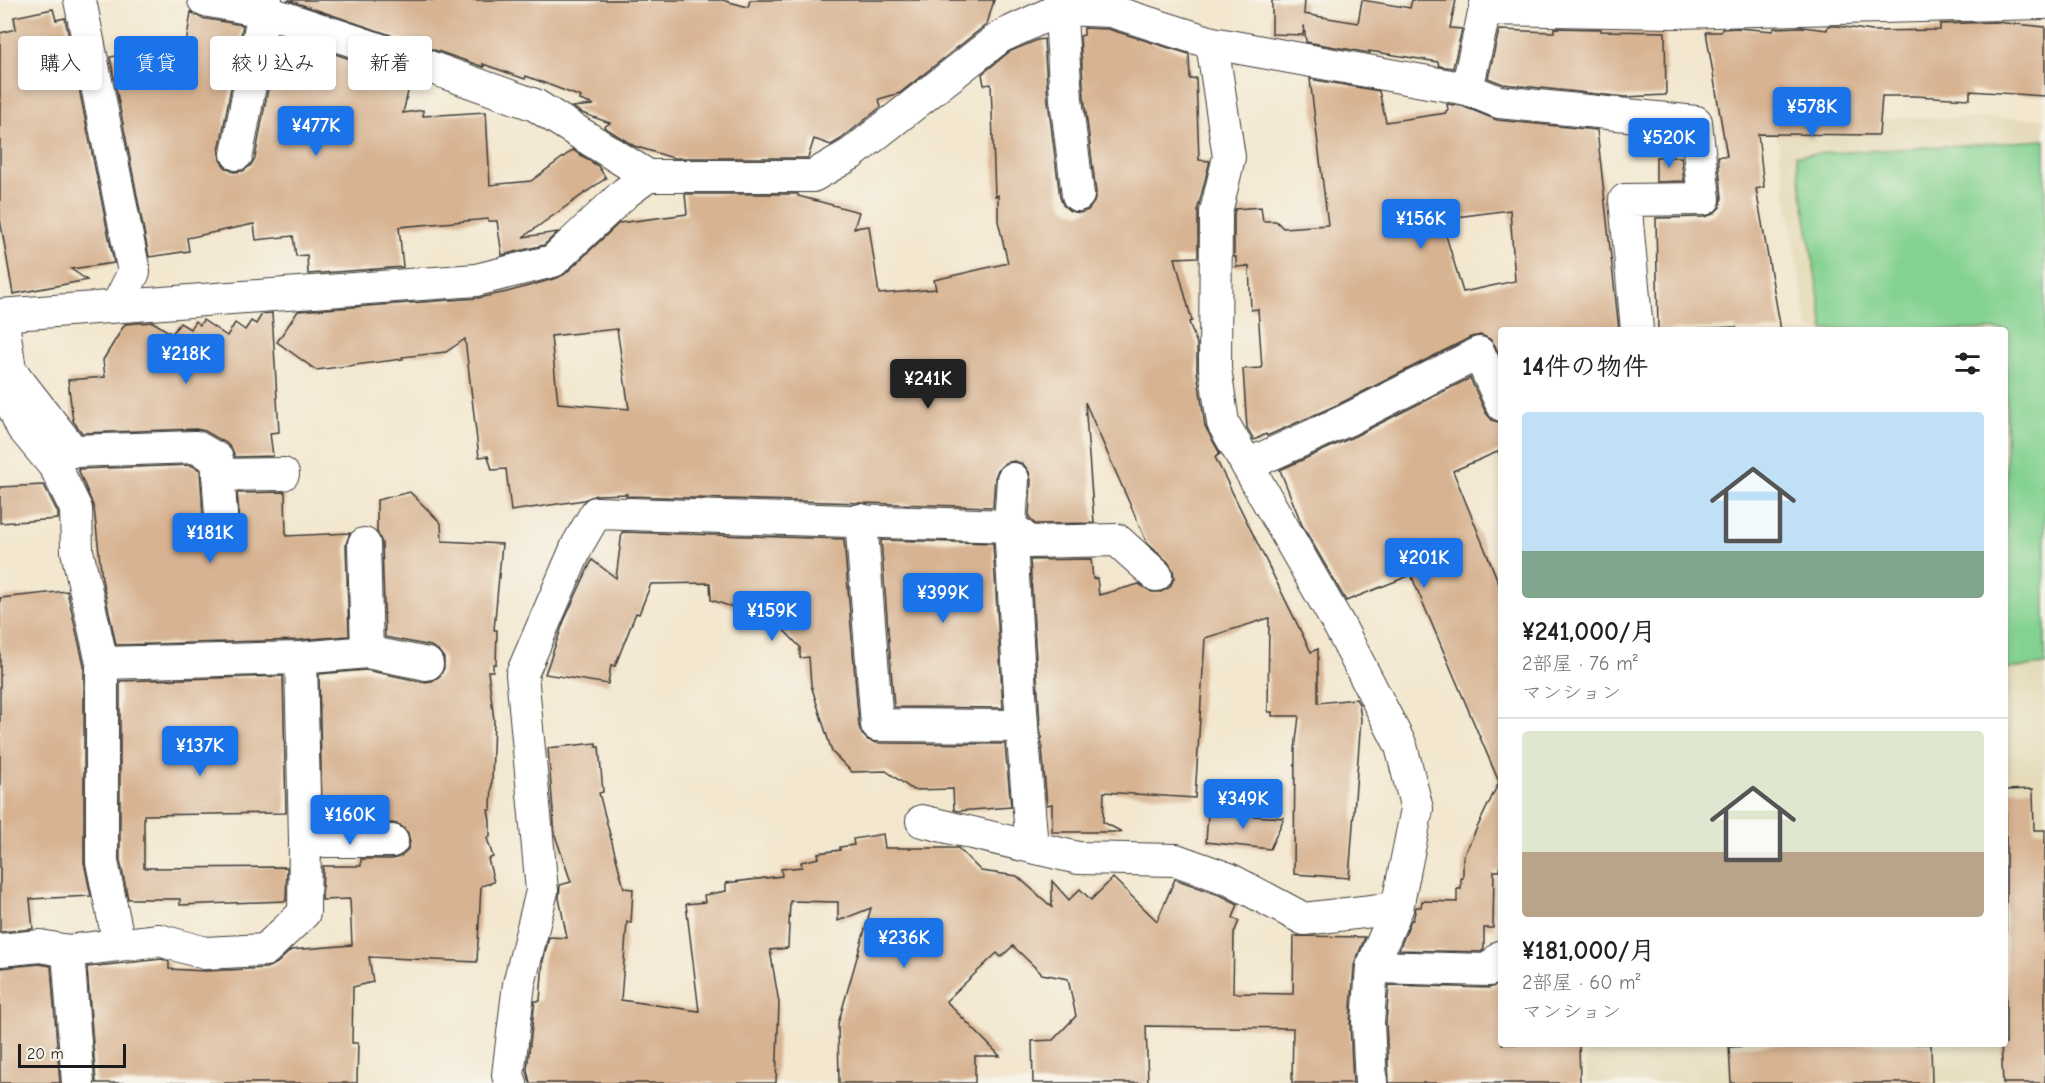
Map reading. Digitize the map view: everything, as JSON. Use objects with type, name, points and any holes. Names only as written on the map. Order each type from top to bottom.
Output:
[{"type":"street","points":[[80,0],[134,272],[117,306]]},
{"type":"street","points":[[204,0],[265,6],[535,105],[648,176],[813,176],[851,154],[1000,37],[1060,5],[1111,11],[1212,43],[1467,89],[1499,102],[1696,122],[1704,199],[1625,200],[1637,327]]},
{"type":"street","points":[[1467,89],[1486,4],[1606,6],[1675,12],[2045,3]]},
{"type":"street","points":[[1060,5],[1066,99],[1078,195]]},
{"type":"street","points":[[237,154],[265,6]]},
{"type":"street","points":[[1212,43],[1229,157],[1216,212],[1215,368],[1223,423],[1340,627],[1401,746],[1418,809],[1397,908],[1372,967],[1368,1023],[1371,1083]]},
{"type":"street","points":[[119,944],[102,862],[102,663],[77,551],[75,509],[56,468],[22,427],[10,400],[10,370],[1,315],[476,280],[553,261],[625,193],[648,176]]},
{"type":"street","points":[[1247,465],[1347,420],[1479,353],[1498,396]]},
{"type":"street","points":[[10,370],[73,451],[196,447],[217,459],[220,514]]},
{"type":"street","points":[[218,475],[283,474]]},
{"type":"street","points":[[1013,479],[1010,526],[1032,847]]},
{"type":"street","points":[[511,1083],[508,1075],[519,984],[542,891],[522,674],[578,544],[596,513],[1010,526],[1029,542],[1117,540],[1156,575]]},
{"type":"street","points":[[861,520],[877,724],[1022,726]]},
{"type":"street","points":[[364,544],[367,652]]},
{"type":"street","points":[[102,663],[301,658],[367,652],[427,664]]},
{"type":"street","points":[[0,950],[40,946],[68,951],[159,940],[205,953],[265,950],[304,913],[305,841],[301,658]]},
{"type":"street","points":[[922,821],[1078,858],[1176,860],[1229,879],[1304,919],[1397,908]]},
{"type":"street","points":[[305,841],[392,841]]},
{"type":"street","points":[[68,951],[78,1083]]},
{"type":"street","points":[[1372,967],[1489,970],[1498,960]]},
{"type":"shaded area","points":[[1774,118],[2045,118],[2045,1083],[1587,1083],[1586,1047],[2008,1047],[2008,327],[1808,327]]},
{"type":"green space","points":[[2045,140],[2045,665],[2008,669],[2008,327],[1824,327],[1796,155]]},
{"type":"building","points":[[288,0],[722,0],[748,7],[750,0],[994,0],[987,24],[900,93],[879,99],[881,107],[841,139],[831,145],[814,139],[808,158],[673,158],[634,146],[604,127],[610,123],[572,107],[594,105],[580,100],[581,97],[526,76],[525,79],[432,49],[432,36],[393,36]]},
{"type":"building","points":[[1272,0],[1305,0],[1304,14],[1358,23],[1362,0],[1410,8],[1412,0],[1456,0],[1450,28],[1462,29],[1453,68],[1439,66],[1438,62],[1306,42],[1304,25],[1303,35],[1272,34]]},
{"type":"building","points":[[53,9],[56,20],[65,18],[69,36],[18,36],[18,90],[79,90],[114,263],[71,269],[87,280],[13,294],[0,219],[0,33],[16,29],[14,17]]},
{"type":"building","points":[[191,12],[201,18],[243,25],[241,36],[210,36],[210,90],[231,90],[219,151],[220,160],[233,172],[243,171],[251,165],[255,158],[268,90],[336,90],[336,54],[348,58],[348,90],[408,90],[403,113],[423,110],[423,116],[486,112],[490,185],[531,181],[573,150],[598,166],[606,178],[523,237],[558,232],[544,245],[502,255],[497,221],[488,221],[488,219],[399,227],[403,267],[308,274],[307,255],[296,256],[293,236],[256,240],[254,224],[187,238],[189,251],[149,257],[116,90],[198,90],[198,36],[187,36]]},
{"type":"building","points":[[1995,22],[2045,27],[2045,96],[1970,91],[1970,99],[1882,96],[1879,135],[1758,134],[1764,187],[1756,189],[1780,327],[1658,327],[1656,218],[1704,217],[1713,214],[1720,207],[1722,198],[1718,156],[1727,156],[1706,32],[1721,32],[1722,29],[1738,28],[1773,31],[1774,28],[1802,27],[1827,30],[1828,26],[1872,31],[1940,30],[1940,24]]},
{"type":"building","points":[[1084,28],[1108,29],[1189,54],[1190,79],[1196,78],[1199,160],[1210,161],[1198,208],[1198,257],[1175,258],[1192,321],[1189,322],[1197,344],[1197,371],[1205,426],[1220,454],[1215,457],[1311,652],[1318,649],[1318,703],[1356,699],[1359,704],[1361,719],[1349,878],[1294,874],[1295,750],[1299,716],[1272,716],[1272,712],[1268,712],[1269,618],[1205,638],[1195,798],[1104,792],[1103,822],[1122,832],[1052,832],[1052,804],[1047,805],[1040,725],[1030,560],[1091,559],[1093,579],[1097,578],[1099,595],[1139,584],[1152,592],[1161,592],[1170,587],[1174,578],[1173,570],[1168,562],[1147,543],[1085,402],[1094,523],[1035,524],[1029,518],[1031,480],[1029,472],[1023,464],[1014,461],[1005,463],[998,470],[995,478],[993,507],[626,496],[627,494],[596,495],[584,500],[511,511],[506,469],[492,470],[488,456],[479,457],[465,339],[446,352],[316,370],[277,342],[298,311],[478,298],[557,278],[565,274],[619,223],[687,214],[685,194],[798,194],[798,196],[859,212],[854,228],[869,226],[879,294],[936,289],[934,280],[1008,263],[998,221],[998,195],[995,196],[991,84],[984,85],[982,74],[1009,52],[1044,39],[1048,101],[1060,197],[1063,205],[1070,211],[1080,213],[1088,210],[1094,202],[1096,193],[1084,97],[1080,36],[1084,35]],"holes":[[[617,329],[629,409],[558,403],[551,336]]]},
{"type":"building","points":[[1554,28],[1665,32],[1666,95],[1625,97],[1503,84],[1488,78],[1499,30],[1554,32]]},
{"type":"building","points":[[114,56],[114,78],[110,57]]},
{"type":"building","points":[[1310,79],[1379,91],[1386,122],[1446,113],[1447,104],[1462,106],[1497,120],[1597,130],[1619,327],[1498,327],[1498,352],[1490,339],[1481,335],[1471,337],[1339,404],[1254,440],[1247,428],[1243,369],[1262,368],[1258,309],[1251,310],[1249,266],[1236,267],[1236,257],[1234,257],[1235,209],[1261,207],[1263,221],[1276,221],[1283,228],[1328,225]],"holes":[[[1510,210],[1515,281],[1463,292],[1441,219]]]},
{"type":"building","points":[[1656,157],[1681,157],[1684,181],[1656,182]]},
{"type":"building","points":[[272,313],[279,432],[270,433],[273,456],[235,457],[232,449],[226,443],[205,431],[196,429],[82,433],[73,421],[68,380],[105,377],[103,360],[125,324],[153,322],[172,334],[180,323],[190,329],[195,321],[200,325],[203,320],[227,336],[235,323],[245,330],[251,321],[256,324],[262,314]]},
{"type":"building","points":[[1470,378],[1486,413],[1492,420],[1498,422],[1498,452],[1453,471],[1498,581],[1498,780],[1411,575],[1346,601],[1302,525],[1280,470],[1355,436]]},
{"type":"building","points":[[191,465],[200,470],[203,516],[206,525],[214,530],[223,532],[232,529],[237,522],[239,513],[237,493],[285,492],[286,536],[350,533],[346,544],[349,636],[300,640],[116,645],[102,579],[94,508],[78,469]]},
{"type":"building","points":[[44,485],[58,513],[58,519],[0,523],[0,487]]},
{"type":"building","points":[[410,492],[441,523],[442,541],[502,544],[494,630],[497,630],[496,664],[493,664],[493,671],[488,671],[494,720],[491,810],[488,810],[490,837],[487,838],[493,857],[488,859],[494,882],[481,886],[477,962],[369,957],[373,982],[353,987],[352,1043],[358,1043],[357,1083],[96,1083],[87,967],[162,959],[169,962],[169,969],[206,971],[266,968],[277,963],[291,950],[352,945],[350,899],[322,900],[323,866],[361,866],[361,859],[393,859],[401,856],[408,849],[410,842],[408,833],[400,825],[360,823],[360,812],[322,812],[319,674],[366,670],[424,682],[432,681],[440,676],[444,668],[444,658],[438,650],[431,646],[385,637],[382,543],[377,532],[377,500]]},
{"type":"building","points":[[622,532],[844,539],[859,726],[862,734],[868,740],[877,743],[1005,744],[1011,807],[958,811],[954,810],[953,789],[913,790],[886,771],[852,772],[832,752],[811,685],[809,657],[800,658],[800,647],[775,621],[711,600],[710,583],[651,584],[639,614],[636,613],[615,666],[611,665],[608,684],[545,674],[564,621],[592,560],[616,578]]},
{"type":"building","points":[[881,540],[993,543],[1003,708],[894,707]]},
{"type":"building","points":[[67,591],[84,665],[84,862],[91,896],[30,899],[33,929],[0,932],[0,598]]},
{"type":"building","points":[[283,676],[286,813],[144,815],[144,868],[287,867],[286,901],[180,905],[180,899],[128,899],[120,860],[120,681]]},
{"type":"building","points":[[596,743],[596,747],[599,747],[603,792],[599,793],[624,888],[633,889],[631,923],[627,922],[621,1000],[699,1011],[686,904],[705,902],[704,895],[726,891],[726,883],[782,876],[781,869],[802,867],[801,862],[819,858],[818,853],[840,850],[840,847],[854,845],[853,839],[883,834],[885,848],[958,848],[981,871],[1017,876],[1052,907],[1052,881],[1069,900],[1080,889],[1091,900],[1113,878],[1157,921],[1175,879],[1222,896],[1238,904],[1233,918],[1239,921],[1234,933],[1233,993],[1293,994],[1294,936],[1365,937],[1354,966],[1350,1024],[1353,1083],[1292,1083],[1293,1028],[1146,1026],[1148,1083],[1033,1083],[1032,1041],[1053,1040],[1076,1016],[1068,979],[1042,974],[1013,946],[1001,957],[997,953],[946,1001],[1000,1056],[975,1056],[975,1083],[839,1083],[838,1024],[871,908],[838,921],[838,902],[790,901],[788,948],[770,950],[779,1003],[776,1083],[530,1083],[527,1070],[535,1001],[540,1001],[543,961],[549,937],[567,938],[559,898],[560,885],[571,882],[555,835],[548,748]]},
{"type":"building","points":[[1498,784],[1498,871],[1494,871],[1493,928],[1484,928],[1484,949],[1481,952],[1399,950],[1411,920],[1413,920],[1416,907],[1421,907],[1422,901],[1457,902],[1457,889],[1461,889],[1461,878],[1463,878],[1463,857]]},
{"type":"building","points":[[2033,789],[2034,830],[2045,830],[2045,1083],[2003,1083],[2001,1047],[2008,1047],[2008,790]]},
{"type":"building","points":[[1208,813],[1284,818],[1270,849],[1206,842]]},
{"type":"building","points":[[39,964],[51,966],[60,1083],[0,1083],[0,968]]},
{"type":"building","points":[[1389,985],[1489,988],[1498,985],[1498,1047],[1579,1047],[1580,1083],[1389,1083],[1386,1023]]},
{"type":"building","points":[[1729,1047],[1931,1047],[1932,1083],[1731,1083]]}]
